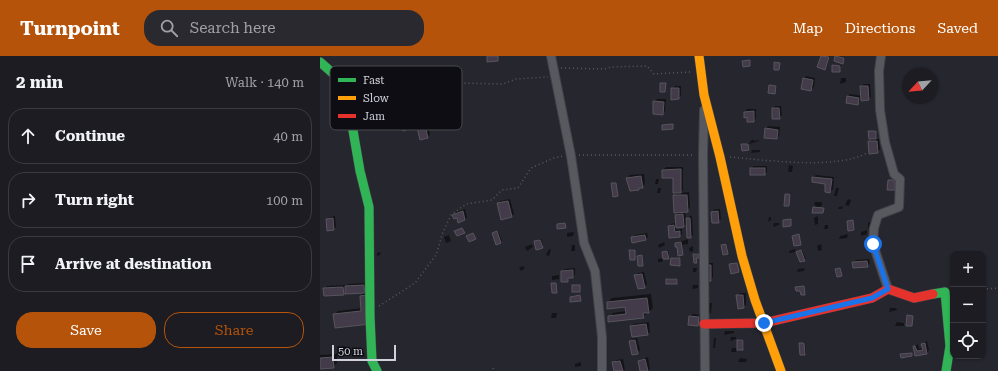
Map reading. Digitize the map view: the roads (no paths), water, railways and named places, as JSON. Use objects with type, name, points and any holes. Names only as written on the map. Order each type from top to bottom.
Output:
[{"type":"street","points":[[551,56],[571,156],[584,243],[595,271],[602,337],[602,371]]},
{"type":"street","points":[[699,56],[704,98],[720,156],[742,256],[781,371]]},
{"type":"street","points":[[881,56],[879,71],[880,110],[885,142],[894,174],[900,179],[899,207],[878,215],[874,228],[873,244],[888,289]]},
{"type":"street","points":[[320,62],[330,71]]},
{"type":"street","points":[[704,98],[703,155],[705,371]]},
{"type":"street","points":[[353,130],[360,171],[369,207],[368,229],[372,361],[377,371]]},
{"type":"street","points":[[703,155],[720,156]]},
{"type":"street","points":[[704,324],[764,323],[872,298],[888,289],[914,298],[945,292],[950,346],[946,371]]}]
